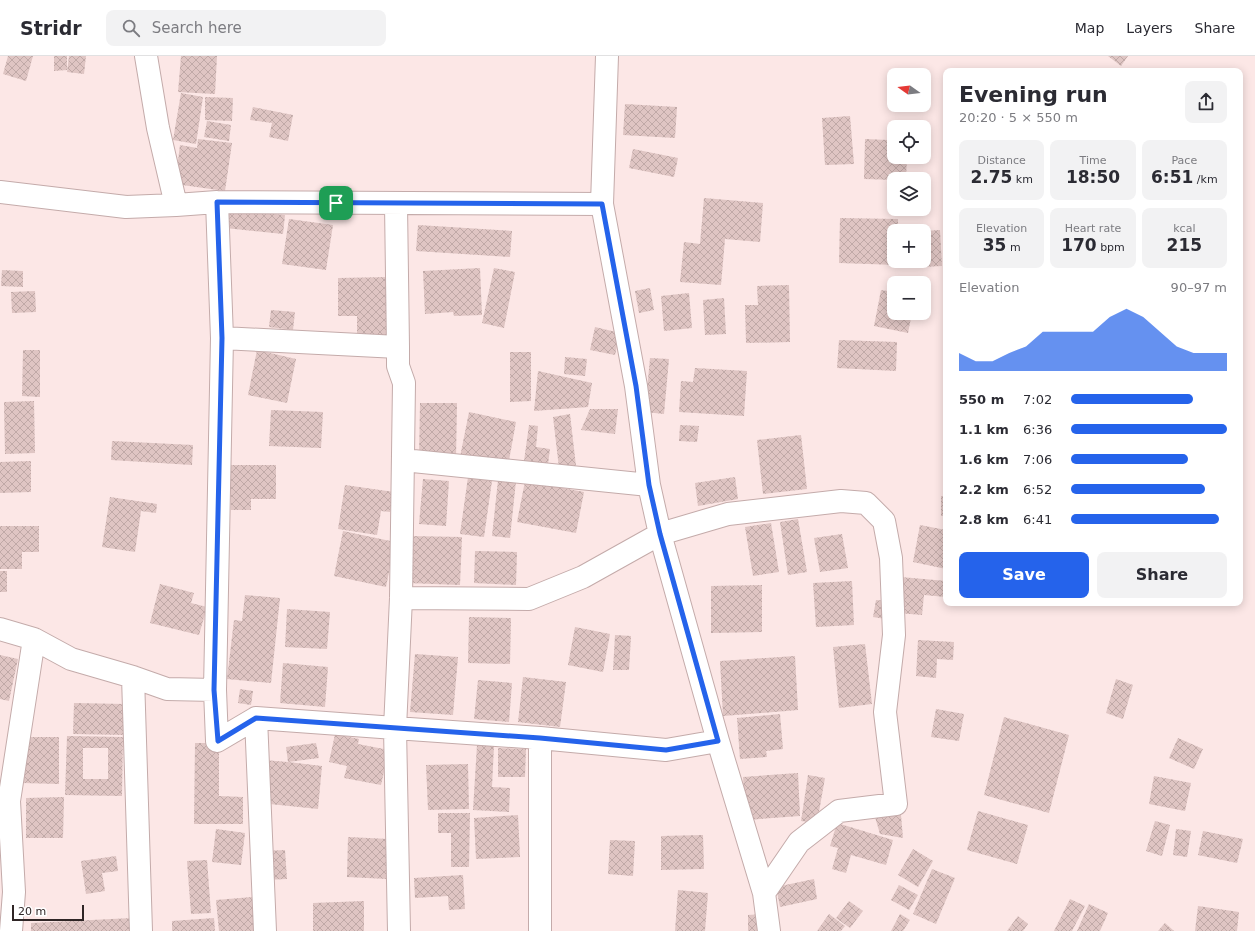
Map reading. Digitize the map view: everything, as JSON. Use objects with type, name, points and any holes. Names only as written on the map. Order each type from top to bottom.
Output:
[{"type":"street","points":[[146,56],[158,128],[176,205]]},
{"type":"street","points":[[607,56],[602,204],[636,386],[649,485],[660,534],[718,741],[764,893],[769,931]]},
{"type":"street","points":[[0,192],[126,207],[217,202],[602,204]]},
{"type":"street","points":[[217,202],[222,338],[214,690],[218,741],[256,718],[540,738],[666,750],[718,741]]},
{"type":"street","points":[[396,204],[398,366],[404,383],[401,598],[395,728],[399,931]]},
{"type":"street","points":[[222,338],[398,347]]},
{"type":"street","points":[[403,460],[649,485]]},
{"type":"street","points":[[401,598],[530,599],[582,577],[660,534],[728,514],[841,501],[866,503],[884,521],[891,558],[894,635],[885,712],[896,804],[839,811],[799,842],[764,893]]},
{"type":"street","points":[[0,629],[34,639],[71,659],[133,677],[167,689],[214,690]]},
{"type":"street","points":[[11,931],[14,892],[9,800],[34,639]]},
{"type":"street","points":[[133,677],[141,931]]},
{"type":"street","points":[[256,718],[265,931]]},
{"type":"street","points":[[540,738],[540,931]]},
{"type":"building","points":[[8,56],[33,56],[26,81],[3,74]]},
{"type":"building","points":[[54,56],[67,56],[67,70],[54,71]]},
{"type":"building","points":[[69,56],[86,56],[84,74],[67,72]]},
{"type":"building","points":[[181,56],[217,56],[215,94],[178,92]]},
{"type":"building","points":[[1108,56],[1128,56],[1121,66]]},
{"type":"building","points":[[181,93],[203,97],[196,144],[173,140]]},
{"type":"building","points":[[205,97],[233,98],[232,121],[205,120]]},
{"type":"building","points":[[625,104],[677,107],[675,138],[623,135]]},
{"type":"building","points":[[253,107],[293,115],[288,141],[269,137],[272,123],[250,120]]},
{"type":"building","points":[[850,116],[854,164],[825,165],[822,118]]},
{"type":"building","points":[[207,121],[231,125],[229,141],[204,137]]},
{"type":"building","points":[[198,139],[232,143],[225,191],[175,184],[180,145],[197,148]]},
{"type":"building","points":[[865,139],[887,140],[887,164],[907,164],[906,172],[887,172],[887,180],[864,179]]},
{"type":"building","points":[[633,149],[678,158],[674,177],[629,168]]},
{"type":"building","points":[[704,198],[763,203],[760,242],[725,239],[721,285],[680,282],[684,242],[700,244]]},
{"type":"building","points":[[226,210],[285,215],[283,234],[225,228]]},
{"type":"building","points":[[840,218],[898,219],[898,224],[887,224],[887,265],[839,263]]},
{"type":"building","points":[[289,219],[333,225],[326,270],[282,264]]},
{"type":"building","points":[[418,225],[512,231],[510,257],[416,251]]},
{"type":"building","points":[[940,230],[942,266],[931,267],[931,231]]},
{"type":"building","points":[[480,268],[482,315],[454,316],[453,312],[425,314],[423,271]]},
{"type":"building","points":[[494,268],[515,272],[504,328],[482,323]]},
{"type":"building","points":[[2,270],[23,271],[23,287],[1,286]]},
{"type":"building","points":[[388,277],[389,335],[357,335],[357,316],[338,316],[338,278]]},
{"type":"building","points":[[789,285],[790,342],[746,343],[745,305],[758,305],[757,286]]},
{"type":"building","points":[[650,288],[654,310],[639,313],[635,291]]},
{"type":"building","points":[[881,290],[887,291],[887,320],[911,320],[908,333],[874,326]]},
{"type":"building","points":[[35,291],[36,312],[12,313],[11,292]]},
{"type":"building","points":[[689,293],[692,328],[664,331],[661,296]]},
{"type":"building","points":[[724,298],[726,334],[705,335],[703,300]]},
{"type":"building","points":[[271,310],[295,312],[293,330],[269,327]]},
{"type":"building","points":[[595,327],[620,333],[615,355],[590,350]]},
{"type":"building","points":[[839,340],[897,342],[896,371],[837,368]]},
{"type":"building","points":[[23,350],[40,350],[40,397],[22,396]]},
{"type":"building","points":[[257,350],[296,359],[287,403],[248,395]]},
{"type":"building","points":[[510,352],[531,352],[531,401],[510,402]]},
{"type":"building","points":[[565,357],[587,359],[585,376],[564,374]]},
{"type":"building","points":[[650,358],[669,359],[664,414],[645,412]]},
{"type":"building","points":[[695,368],[747,371],[744,416],[679,412],[681,381],[693,382]]},
{"type":"building","points":[[538,371],[592,383],[588,407],[534,411]]},
{"type":"building","points":[[34,401],[35,453],[5,454],[4,402]]},
{"type":"building","points":[[420,403],[457,403],[456,459],[419,458]]},
{"type":"building","points":[[590,409],[618,409],[615,434],[581,430]]},
{"type":"building","points":[[271,410],[323,412],[321,448],[269,446]]},
{"type":"building","points":[[469,412],[516,422],[508,466],[460,457]]},
{"type":"building","points":[[570,414],[576,466],[559,468],[553,417]]},
{"type":"building","points":[[529,425],[538,426],[536,447],[550,449],[548,464],[524,461]]},
{"type":"building","points":[[680,425],[699,426],[697,442],[679,441]]},
{"type":"building","points":[[801,435],[807,489],[763,494],[757,440]]},
{"type":"building","points":[[112,441],[193,445],[192,465],[111,460]]},
{"type":"building","points":[[31,461],[31,492],[0,493],[0,462]]},
{"type":"building","points":[[231,465],[276,465],[276,499],[251,499],[251,510],[231,510]]},
{"type":"building","points":[[468,477],[492,481],[484,537],[460,534]]},
{"type":"building","points":[[735,477],[738,499],[698,506],[695,483]]},
{"type":"building","points":[[423,479],[449,481],[446,526],[419,524]]},
{"type":"building","points":[[498,480],[516,481],[510,538],[492,536]]},
{"type":"building","points":[[525,481],[584,492],[576,533],[517,522]]},
{"type":"building","points":[[345,485],[394,492],[390,512],[381,511],[377,535],[338,529]]},
{"type":"building","points":[[941,496],[943,496],[943,516],[941,516]]},
{"type":"building","points":[[110,497],[157,504],[156,513],[141,511],[135,552],[102,547]]},
{"type":"building","points":[[798,519],[807,572],[788,575],[780,522]]},
{"type":"building","points":[[771,523],[779,572],[753,576],[745,527]]},
{"type":"building","points":[[920,525],[943,529],[943,568],[913,562]]},
{"type":"building","points":[[0,526],[39,526],[39,552],[22,552],[22,569],[0,569]]},
{"type":"building","points":[[343,531],[395,542],[386,587],[334,576]]},
{"type":"building","points":[[842,534],[848,568],[820,572],[814,538]]},
{"type":"building","points":[[409,536],[462,537],[460,585],[407,583]]},
{"type":"building","points":[[475,551],[517,552],[516,585],[474,583]]},
{"type":"building","points":[[0,571],[7,571],[7,592],[0,592]]},
{"type":"building","points":[[901,577],[943,581],[943,597],[924,595],[922,615],[898,613]]},
{"type":"building","points":[[852,581],[854,625],[816,627],[813,583]]},
{"type":"building","points":[[160,584],[194,593],[191,603],[207,607],[199,635],[150,623]]},
{"type":"building","points":[[762,585],[762,632],[711,633],[711,586]]},
{"type":"building","points":[[245,595],[280,598],[271,683],[227,679],[234,620],[242,621]]},
{"type":"building","points":[[876,600],[888,601],[885,619],[873,617]]},
{"type":"building","points":[[287,609],[330,612],[327,649],[285,647]]},
{"type":"building","points":[[469,617],[511,618],[510,664],[468,663]]},
{"type":"building","points":[[575,627],[610,634],[603,672],[568,665]]},
{"type":"building","points":[[615,635],[631,636],[629,670],[613,670]]},
{"type":"building","points":[[918,640],[954,642],[953,660],[937,659],[936,678],[916,676]]},
{"type":"building","points":[[865,644],[872,704],[839,708],[833,647]]},
{"type":"building","points":[[415,654],[458,657],[453,715],[410,712]]},
{"type":"building","points":[[0,655],[18,659],[9,701],[0,699]]},
{"type":"building","points":[[795,656],[798,710],[723,716],[720,661]]},
{"type":"building","points":[[283,663],[328,667],[325,707],[280,703]]},
{"type":"building","points":[[523,677],[566,682],[560,727],[518,722]]},
{"type":"building","points":[[1116,679],[1133,685],[1123,719],[1106,713]]},
{"type":"building","points":[[478,680],[512,683],[509,722],[474,719]]},
{"type":"building","points":[[240,689],[253,691],[251,705],[238,703]]},
{"type":"building","points":[[74,703],[125,704],[124,735],[73,734]]},
{"type":"building","points":[[936,709],[964,714],[959,741],[931,737]]},
{"type":"building","points":[[780,714],[783,749],[766,751],[767,757],[740,759],[737,718]]},
{"type":"building","points":[[1004,717],[1069,735],[1049,813],[984,795]]},
{"type":"building","points":[[335,734],[359,739],[358,744],[389,750],[381,785],[344,778],[347,766],[329,762]]},
{"type":"building","points":[[67,736],[123,737],[122,796],[65,795]],"holes":[[[83,748],[108,748],[108,779],[83,779]]]},
{"type":"building","points":[[22,737],[59,737],[59,784],[22,783]]},
{"type":"building","points":[[1178,738],[1203,749],[1194,769],[1169,758]]},
{"type":"building","points":[[195,743],[219,743],[219,796],[243,797],[243,824],[194,824]]},
{"type":"building","points":[[316,743],[319,758],[288,762],[286,747]]},
{"type":"building","points":[[477,745],[494,746],[492,787],[510,788],[509,812],[473,810]]},
{"type":"building","points":[[498,748],[526,749],[525,777],[498,777]]},
{"type":"building","points":[[264,760],[322,766],[318,809],[260,803]]},
{"type":"building","points":[[468,764],[469,809],[428,810],[426,765]]},
{"type":"building","points":[[798,773],[800,816],[746,820],[743,777]]},
{"type":"building","points":[[808,775],[825,778],[817,823],[801,821]]},
{"type":"building","points":[[1154,776],[1191,783],[1185,811],[1149,804]]},
{"type":"building","points":[[64,797],[63,838],[26,838],[26,798]]},
{"type":"building","points":[[978,811],[1028,825],[1017,864],[967,850]]},
{"type":"building","points":[[438,813],[470,813],[469,867],[451,867],[451,833],[438,833]]},
{"type":"building","points":[[518,815],[520,857],[476,859],[474,818]]},
{"type":"building","points":[[901,815],[903,838],[880,834],[875,817]]},
{"type":"building","points":[[1155,821],[1170,825],[1162,856],[1146,851]]},
{"type":"building","points":[[837,823],[893,840],[886,865],[851,855],[846,873],[832,869],[838,848],[830,846]]},
{"type":"building","points":[[216,829],[245,833],[241,865],[212,862]]},
{"type":"building","points":[[1176,829],[1191,831],[1187,857],[1173,855]]},
{"type":"building","points":[[1203,831],[1243,839],[1237,863],[1198,855]]},
{"type":"building","points":[[703,835],[704,869],[661,870],[661,836]]},
{"type":"building","points":[[348,837],[389,839],[387,879],[347,877]]},
{"type":"building","points":[[610,840],[635,841],[633,876],[608,874]]},
{"type":"building","points":[[913,849],[933,861],[918,887],[898,875]]},
{"type":"building","points":[[285,850],[287,879],[265,880],[264,851]]},
{"type":"building","points":[[116,856],[118,871],[102,873],[105,891],[86,894],[81,861]]},
{"type":"building","points":[[207,860],[211,913],[191,914],[187,861]]},
{"type":"building","points":[[932,869],[955,878],[936,924],[913,914]]},
{"type":"building","points":[[463,875],[465,909],[449,910],[448,896],[415,898],[414,878]]},
{"type":"building","points":[[814,879],[817,899],[780,907],[776,887]]},
{"type":"building","points":[[899,885],[918,895],[909,910],[891,900]]},
{"type":"building","points":[[678,890],[708,893],[705,931],[675,931]]},
{"type":"building","points":[[252,897],[255,931],[219,931],[216,900]]},
{"type":"building","points":[[1070,899],[1085,906],[1072,931],[1054,931]]},
{"type":"building","points":[[364,901],[364,931],[313,931],[313,903]]},
{"type":"building","points":[[849,901],[863,911],[850,928],[836,918]]},
{"type":"building","points":[[1089,904],[1108,913],[1100,931],[1077,931]]},
{"type":"building","points":[[1198,906],[1239,912],[1237,931],[1195,931]]},
{"type":"building","points":[[763,914],[764,931],[748,931],[748,915]]},
{"type":"building","points":[[829,914],[845,926],[841,931],[817,931]]},
{"type":"building","points":[[900,914],[910,920],[903,931],[891,931]]},
{"type":"building","points":[[1018,916],[1028,924],[1023,931],[1007,931]]},
{"type":"building","points":[[132,918],[132,931],[31,931],[31,923]]},
{"type":"building","points":[[214,918],[215,931],[172,931],[172,921]]},
{"type":"building","points":[[1165,923],[1174,931],[1158,931]]},
{"type":"route","points":[[217,202],[336,203],[602,204],[636,386],[649,485],[660,534],[718,741],[666,750],[540,738],[256,718],[218,741],[214,690],[222,338],[217,202]]}]
